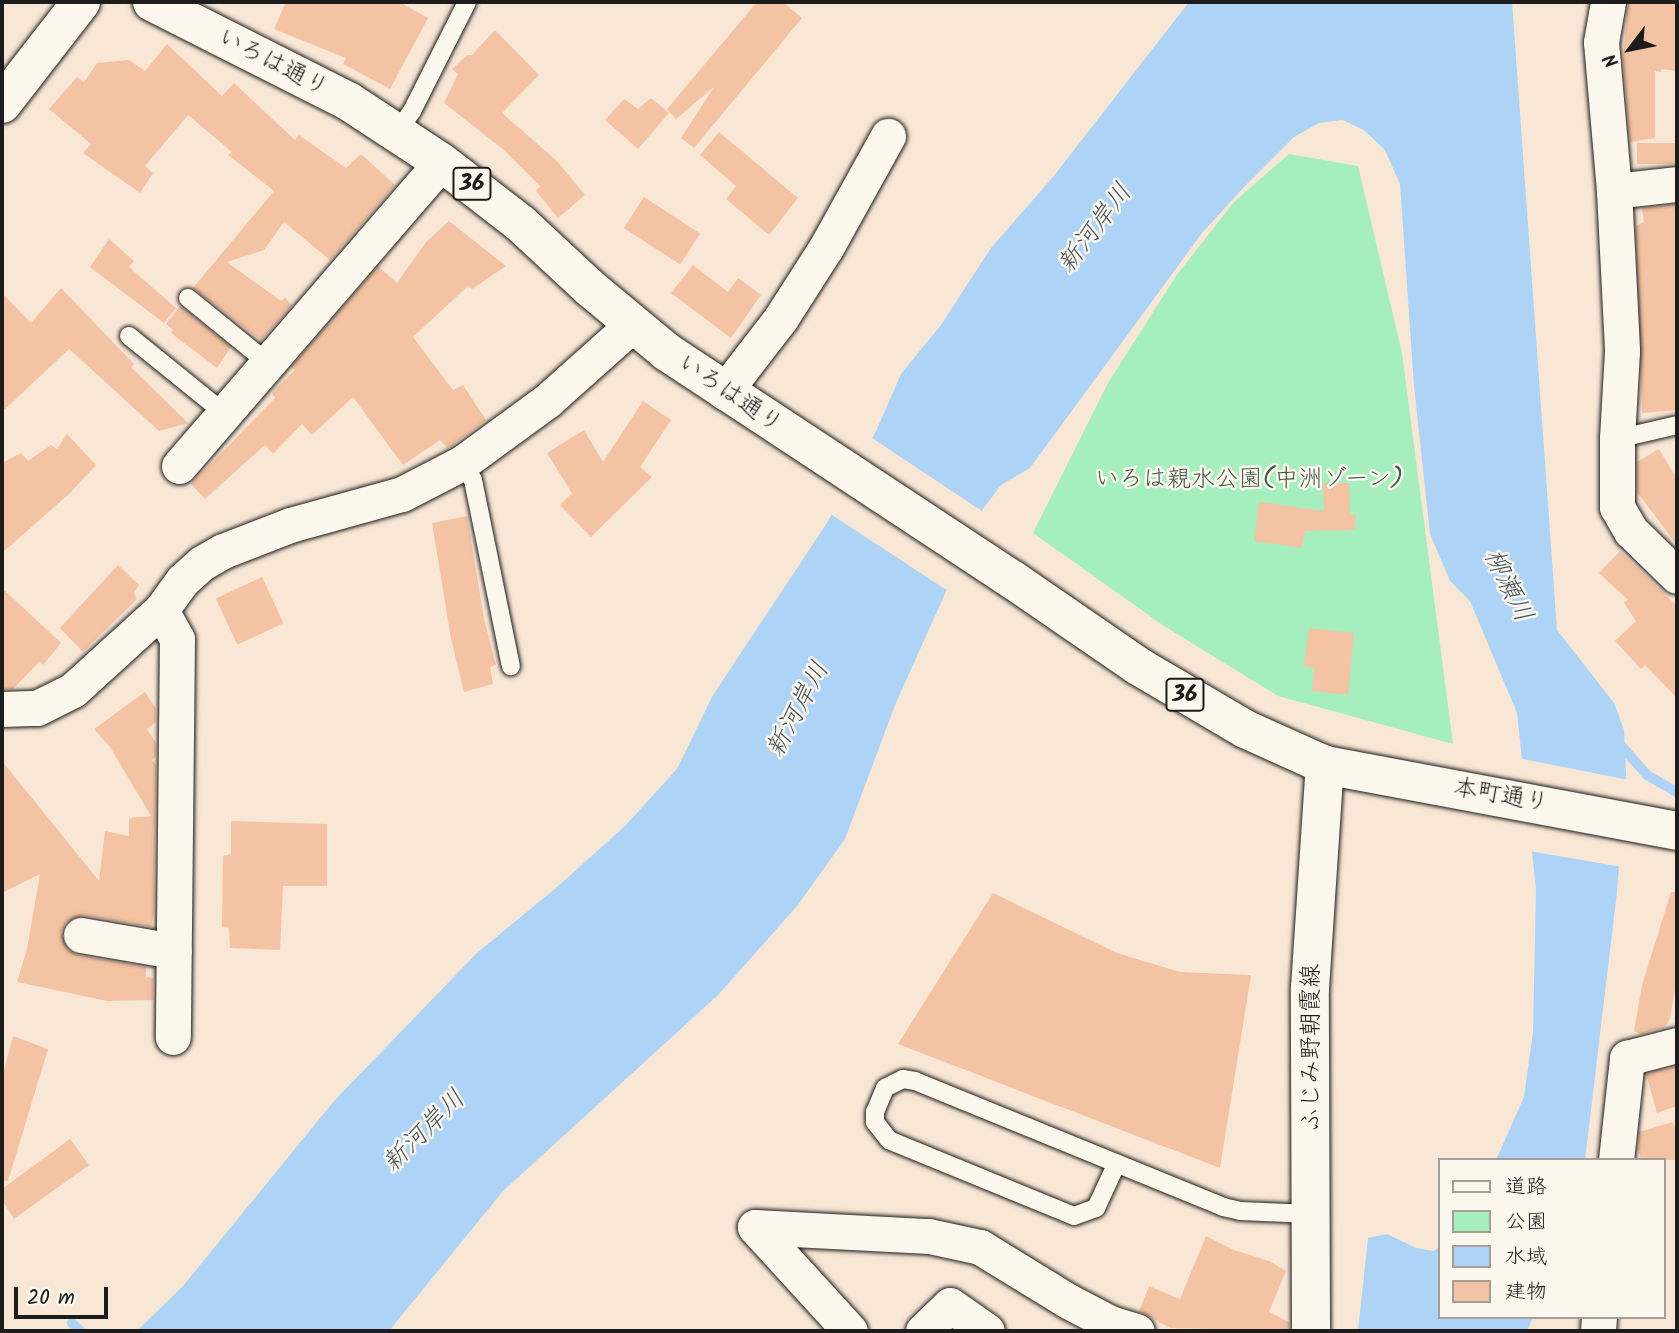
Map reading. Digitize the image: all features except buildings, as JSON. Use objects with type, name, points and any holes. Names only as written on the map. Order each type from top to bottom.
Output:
[{"type":"main road","points":[[2,104],[81,2]]},
{"type":"main road","name":"いろは通り","points":[[152,2],[337,95],[397,133],[441,162],[520,223],[632,325],[724,392],[1196,702],[1245,729],[1325,765]]},
{"type":"main road","name":"本町通り","points":[[1325,765],[1663,828]]},
{"type":"main road","name":"ふじみ野朝霞線","points":[[1311,1331],[1310,988],[1325,765]]},
{"type":"street","points":[[1608,2],[1601,42],[1614,191],[1622,352],[1616,439],[1617,507],[1631,531],[1677,576]]},
{"type":"street","points":[[724,392],[781,318],[821,257],[888,136]]},
{"type":"street","points":[[179,466],[441,162]]},
{"type":"street","points":[[1614,191],[1677,184]]},
{"type":"street","points":[[2,709],[37,708],[62,697],[161,610],[183,580],[202,563],[223,551],[290,525],[402,494],[461,463],[548,400],[632,325]]},
{"type":"street","points":[[161,610],[177,639],[173,1037]]},
{"type":"street","points":[[81,934],[174,951]]},
{"type":"street","points":[[1616,1158],[1627,1058],[1677,1045]]},
{"type":"street","points":[[850,1331],[755,1227],[929,1236],[980,1247],[1100,1318],[1138,1331]]},
{"type":"street","points":[[923,1331],[950,1305],[987,1331]]},
{"type":"lane","points":[[397,133],[412,111],[467,2]]},
{"type":"lane","points":[[188,298],[268,363]]},
{"type":"lane","points":[[129,336],[225,413]]},
{"type":"lane","points":[[1616,439],[1677,425]]},
{"type":"lane","points":[[461,463],[473,480],[511,666]]},
{"type":"lane","points":[[1116,1165],[1096,1208],[1074,1216],[889,1140],[875,1122],[875,1112],[886,1088],[903,1079],[915,1081],[1223,1207],[1240,1211],[1312,1214]]},
{"type":"green space","name":"いろは親水公園(中洲ゾーン)","points":[[1289,154],[1358,166],[1402,353],[1453,744],[1278,696],[1164,626],[1033,533],[1108,383],[1176,276],[1234,202]]},
{"type":"water","points":[[1189,2],[1512,2],[1557,630],[1614,703],[1624,730],[1626,775],[1617,892],[1585,1158],[1497,1158],[1524,1097],[1533,1032],[1536,889],[1517,713],[1470,601],[1450,581],[1430,534],[1414,386],[1400,184],[1385,150],[1364,130],[1342,120],[1319,123],[1294,137],[1244,187],[1202,233],[1030,468],[1001,485],[983,509],[895,705],[845,839],[797,906],[718,995],[503,1191],[389,1331],[137,1331],[183,1286],[334,1101],[477,953],[556,888],[625,826],[677,769],[713,695],[827,523],[877,429],[901,374],[941,325],[991,248],[1053,177]]},
{"type":"water","points":[[1387,1234],[1416,1248],[1434,1251],[1438,1248],[1438,1319],[1532,1319],[1527,1331],[1358,1331],[1368,1238]]},
{"type":"pier","points":[[869,436],[985,513],[948,591],[829,513]]},
{"type":"pier","points":[[1518,758],[1629,780],[1622,867],[1529,851]]},
{"type":"waterway","points":[[1617,741],[1647,775],[1677,792]]},
{"type":"waterway","points":[[72,1323],[80,1331]]},
{"type":"water label","name":"新河岸川","points":[[1096,229]]},
{"type":"water label","name":"柳瀬川","points":[[1507,586]]},
{"type":"water label","name":"新河岸川","points":[[799,710]]},
{"type":"water label","name":"新河岸川","points":[[425,1132]]}]
